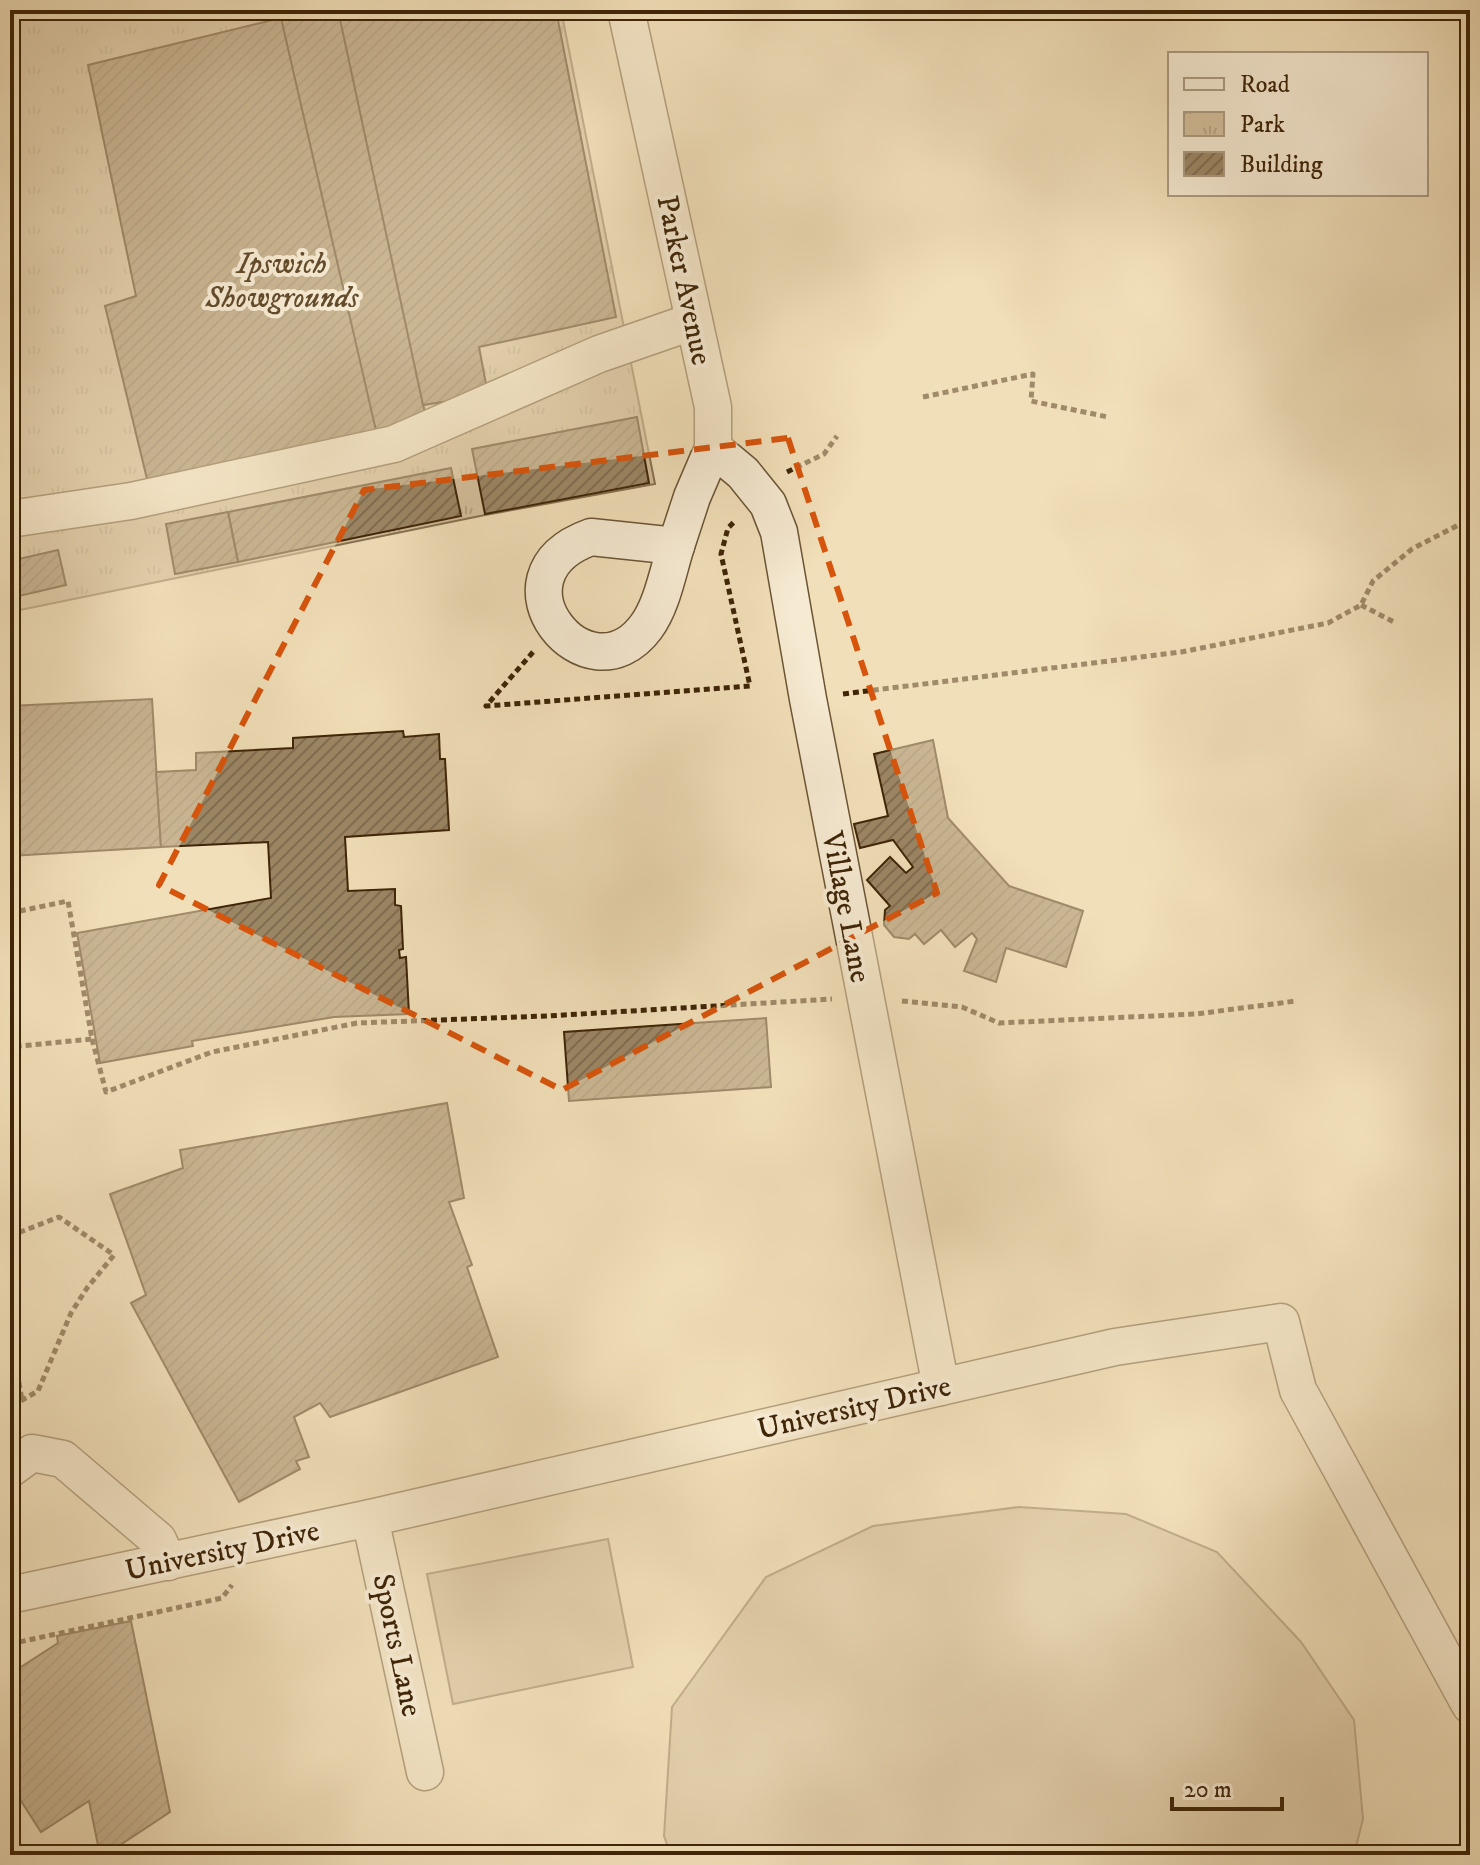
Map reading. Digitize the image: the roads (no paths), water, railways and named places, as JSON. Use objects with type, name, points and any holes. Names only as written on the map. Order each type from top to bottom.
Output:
[{"type":"street","name":"Parker Avenue","points":[[626,10],[713,407],[713,448],[676,546]]},
{"type":"street","points":[[10,519],[131,501],[394,444],[599,354],[694,321]]},
{"type":"street","name":"Village Lane","points":[[713,448],[743,473],[768,504],[779,532],[808,699],[941,1387]]},
{"type":"street","name":"University Drive","points":[[10,1595],[370,1518],[1115,1347],[1281,1322],[1298,1390],[1470,1705]]},
{"type":"street","points":[[10,1469],[32,1453],[63,1459],[158,1540],[168,1562]]},
{"type":"street","name":"Sports Lane","points":[[370,1518],[425,1772]]},
{"type":"park label","name":"Ipswich Showgrounds","points":[[282,280]]}]
